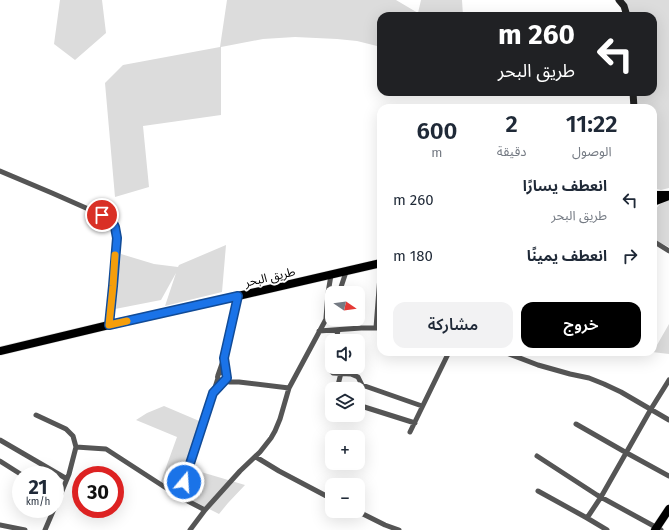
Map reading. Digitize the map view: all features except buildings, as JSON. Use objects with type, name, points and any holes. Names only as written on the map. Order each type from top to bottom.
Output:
[{"type":"main road","points":[[619,0],[624,6],[626,12]]},
{"type":"main road","points":[[657,194],[669,196]]},
{"type":"main road","points":[[657,200],[669,196]]},
{"type":"main road","name":"طريق البحر","points":[[0,351],[377,264]]},
{"type":"main road","points":[[658,529],[669,509]]},
{"type":"street","points":[[0,172],[111,219],[115,227],[117,238],[109,325]]},
{"type":"street","points":[[657,244],[669,251]]},
{"type":"street","points":[[341,286],[346,272]]},
{"type":"street","points":[[329,286],[331,275]]},
{"type":"street","points":[[180,497],[224,358],[238,296]]},
{"type":"street","points":[[190,530],[205,510],[240,471],[267,445],[275,431],[290,388],[325,322]]},
{"type":"street","points":[[319,331],[377,328]]},
{"type":"street","points":[[337,334],[338,330]]},
{"type":"street","points":[[410,432],[447,356]]},
{"type":"street","points":[[516,356],[538,366],[589,378],[621,392],[669,420]]},
{"type":"street","points":[[213,393],[225,378],[224,358]]},
{"type":"street","points":[[218,376],[223,373],[225,378]]},
{"type":"street","points":[[352,374],[358,377],[362,385],[422,406]]},
{"type":"street","points":[[218,376],[220,381],[225,378],[234,378],[238,382],[290,388]]},
{"type":"street","points":[[587,518],[601,497],[625,452],[669,380]]},
{"type":"street","points":[[365,407],[414,423]]},
{"type":"street","points":[[36,415],[66,429],[73,436],[76,447],[64,487]]},
{"type":"street","points":[[576,424],[669,476]]},
{"type":"street","points":[[0,440],[67,479]]},
{"type":"street","points":[[76,447],[106,449],[180,497],[205,510]]},
{"type":"street","points":[[256,456],[278,471],[325,495]]},
{"type":"street","points":[[537,456],[601,497],[658,529]]},
{"type":"street","points":[[0,461],[12,469]]},
{"type":"street","points":[[538,491],[607,530]]},
{"type":"street","points":[[365,515],[398,530]]},
{"type":"street","points":[[44,530],[50,518]]},
{"type":"street","points":[[0,525],[25,530]]},
{"type":"shaded area","points":[[60,0],[102,0],[106,33],[75,60],[54,44]]},
{"type":"shaded area","points":[[227,0],[396,0],[416,12],[377,12],[377,46],[357,41],[295,37],[263,39],[221,47],[221,115],[143,126],[149,187],[115,197],[105,83],[123,65],[220,47]]},
{"type":"shaded area","points":[[421,0],[462,0],[463,12],[418,12]]},
{"type":"shaded area","points":[[623,0],[669,0],[669,188],[661,190],[657,189],[657,104],[637,104],[636,96],[657,96],[657,12],[628,12]]},
{"type":"shaded area","points":[[669,200],[669,247],[657,241],[657,208],[661,203]]},
{"type":"shaded area","points":[[226,245],[222,292],[165,306],[176,273],[161,300],[115,309],[121,254],[154,264],[178,267],[179,265]]},
{"type":"shaded area","points":[[669,324],[669,354],[657,353],[657,345]]},
{"type":"shaded area","points":[[164,406],[204,423],[191,469],[245,485],[219,514],[160,484],[177,437],[136,420],[147,413]]},
{"type":"slow traffic","points":[[115,255],[109,325],[127,321]]},
{"type":"route","points":[[102,215],[111,219],[115,227],[117,238],[109,325],[238,296],[224,358],[227,378],[213,393],[184,482]]}]
